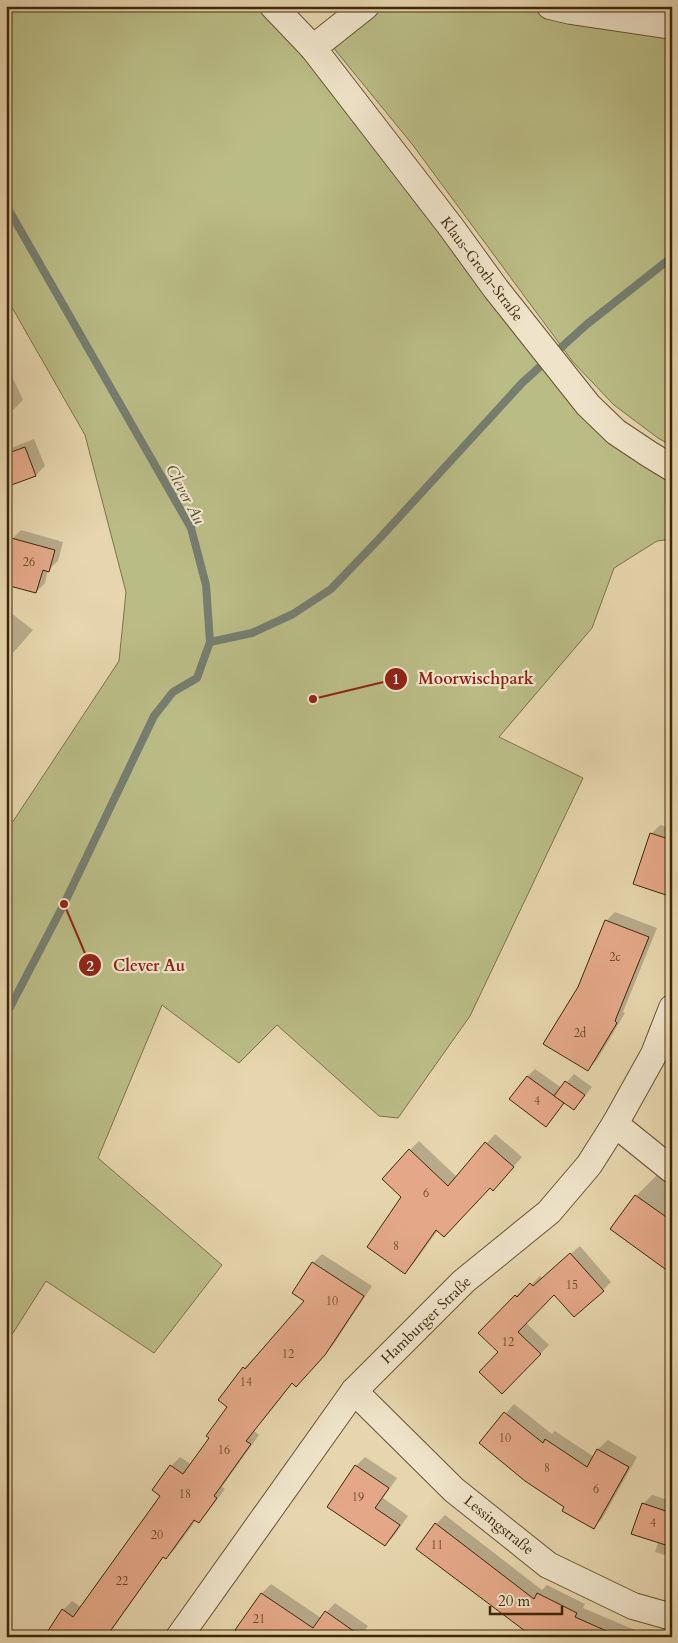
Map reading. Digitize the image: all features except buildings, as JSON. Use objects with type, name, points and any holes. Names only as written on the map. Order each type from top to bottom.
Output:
[{"type":"street","name":"Klaus-Groth-Straße","points":[[273,6],[313,48],[451,227],[496,289],[588,405],[616,432],[672,468]]},
{"type":"street","points":[[313,48],[366,6]]},
{"type":"street","points":[[550,6],[571,11],[672,26]]},
{"type":"street","name":"Hamburger Straße","points":[[179,1637],[354,1391],[464,1282],[549,1212],[589,1165],[615,1124],[654,1054],[672,1008]]},
{"type":"street","points":[[615,1124],[672,1170]]},
{"type":"street","name":"Lessingstraße","points":[[354,1391],[454,1490],[548,1565],[633,1606],[672,1617]]},
{"type":"green space","points":[[6,6],[257,6],[284,33],[309,64],[576,409],[672,480],[672,539],[657,541],[614,568],[592,628],[499,737],[583,778],[470,1016],[398,1118],[379,1116],[277,1025],[239,1063],[162,1005],[98,1158],[222,1265],[154,1353],[46,1281],[6,1344],[6,832],[119,661],[126,592],[85,435],[6,297]]},
{"type":"green space","points":[[383,6],[513,6],[572,19],[672,31],[672,446],[658,438],[614,405],[573,362],[412,144],[332,46]]},
{"type":"waterway","name":"Clever Au","points":[[6,205],[191,528],[206,585],[210,642],[197,678],[173,692],[154,716],[64,904],[6,1015]]},
{"type":"waterway","points":[[210,642],[252,633],[293,614],[331,589],[522,383],[586,325],[672,257]]},
{"type":"place","name":"Moorwischpark","points":[[313,699]]},
{"type":"place","name":"Clever Au","points":[[64,904]]}]
